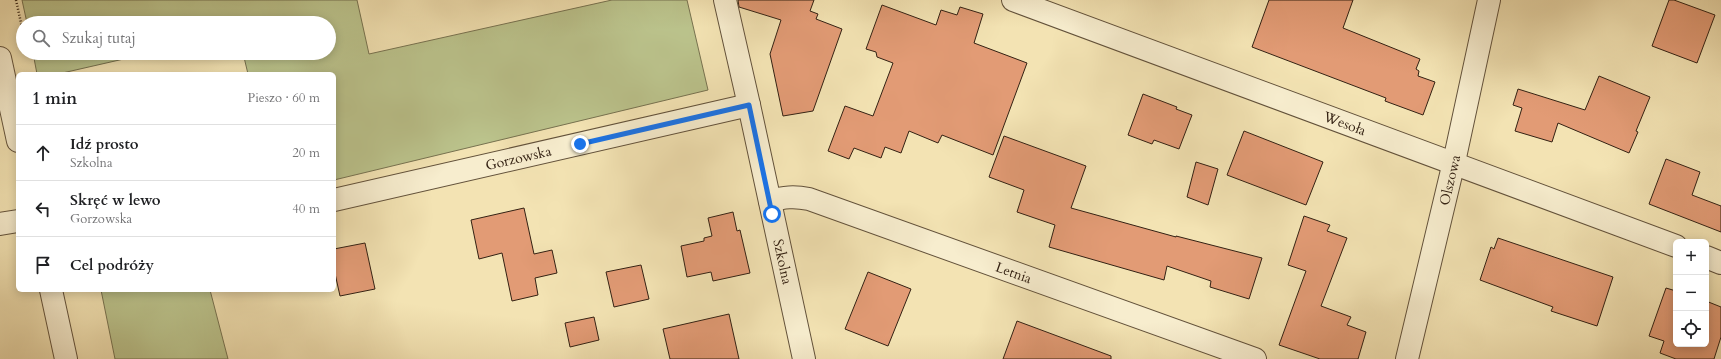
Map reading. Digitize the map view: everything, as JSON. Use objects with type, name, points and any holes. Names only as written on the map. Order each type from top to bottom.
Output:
[{"type":"street","name":"Szkolna","points":[[725,0],[804,359]]},
{"type":"street","name":"Wesoła","points":[[1013,0],[1454,162],[1673,245]]},
{"type":"street","name":"Olszowa","points":[[1407,359],[1454,162],[1488,0]]},
{"type":"street","points":[[0,58],[16,132]]},
{"type":"street","name":"Gorzowska","points":[[336,200],[749,105]]},
{"type":"street","name":"Letnia","points":[[770,201],[788,196],[797,196],[1255,359]]},
{"type":"street","points":[[0,224],[16,221]]},
{"type":"street","points":[[1709,258],[1721,262]]},
{"type":"street","points":[[51,292],[66,359]]},
{"type":"path","points":[[16,0],[20,16]]},
{"type":"green space","points":[[22,0],[357,0],[369,54],[612,0],[687,0],[708,90],[336,180],[336,72],[248,72],[245,60],[336,60],[336,16],[25,16]]},
{"type":"green space","points":[[34,60],[119,60],[67,72],[37,72]]},
{"type":"green space","points":[[101,292],[211,292],[228,359],[115,359]]},
{"type":"building","points":[[738,0],[814,0],[810,11],[818,14],[816,19],[842,29],[813,111],[783,116],[770,54],[781,20],[739,7]]},
{"type":"building","points":[[1269,0],[1353,0],[1343,28],[1420,59],[1416,69],[1419,71],[1418,76],[1435,82],[1423,115],[1385,101],[1386,98],[1252,47]]},
{"type":"building","points":[[1669,0],[1674,0],[1715,15],[1697,63],[1652,46]]},
{"type":"building","points":[[882,5],[936,25],[941,10],[957,15],[960,7],[983,14],[974,43],[1027,63],[993,155],[942,135],[938,143],[909,131],[901,153],[885,147],[881,158],[854,148],[849,159],[828,151],[845,106],[873,116],[893,63],[877,57],[876,52],[866,49]]},
{"type":"building","points":[[1599,76],[1650,97],[1629,153],[1558,123],[1552,142],[1515,131],[1522,108],[1513,105],[1518,89],[1585,110]]},
{"type":"building","points":[[1143,94],[1177,107],[1176,109],[1192,115],[1179,149],[1154,140],[1152,144],[1128,135]]},
{"type":"building","points":[[1244,131],[1323,162],[1306,205],[1227,175]]},
{"type":"building","points":[[1004,136],[1086,166],[1071,208],[1176,237],[1262,258],[1249,299],[1210,287],[1211,281],[1167,266],[1164,280],[1049,247],[1055,225],[1017,212],[1024,190],[989,177]]},
{"type":"building","points":[[1666,159],[1700,172],[1692,195],[1721,206],[1721,232],[1649,204]]},
{"type":"building","points":[[1196,162],[1218,169],[1208,205],[1187,197]]},
{"type":"building","points":[[524,208],[534,254],[552,250],[557,273],[535,278],[538,295],[512,301],[502,253],[479,259],[471,220]]},
{"type":"building","points":[[733,212],[737,231],[740,230],[750,273],[713,281],[711,272],[687,277],[681,246],[704,241],[704,238],[712,236],[708,218]]},
{"type":"building","points":[[1304,216],[1330,225],[1327,231],[1347,238],[1321,306],[1351,317],[1347,325],[1366,332],[1358,359],[1320,359],[1279,345],[1306,271],[1288,265]]},
{"type":"building","points":[[1498,238],[1613,277],[1597,326],[1551,311],[1553,307],[1480,280],[1491,247],[1494,249]]},
{"type":"building","points":[[365,243],[375,289],[340,296],[336,278],[336,249]]},
{"type":"building","points":[[641,265],[649,299],[614,307],[606,272]]},
{"type":"building","points":[[868,272],[911,289],[888,346],[845,329]]},
{"type":"building","points":[[1666,288],[1673,290],[1673,347],[1709,347],[1709,302],[1721,307],[1721,337],[1714,359],[1676,359],[1660,353],[1664,341],[1649,336]]},
{"type":"building","points":[[729,314],[739,359],[670,359],[663,329]]},
{"type":"building","points":[[594,317],[599,340],[570,347],[565,323]]},
{"type":"building","points":[[1017,321],[1111,356],[1111,359],[1003,359]]},
{"type":"route","points":[[580,144],[749,105],[772,214]]}]
